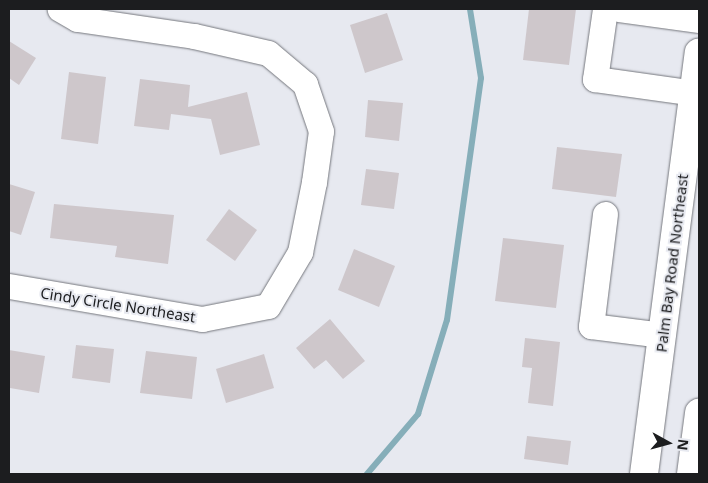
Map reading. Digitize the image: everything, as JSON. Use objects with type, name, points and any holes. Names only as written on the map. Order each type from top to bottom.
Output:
[{"type":"main road","name":"Palm Bay Road Northeast","points":[[644,474],[699,52]]},
{"type":"main road","points":[[691,474],[699,413]]},
{"type":"street","name":"Cindy Circle Northeast","points":[[9,286],[202,319],[268,306],[300,252],[314,182],[321,131],[305,84],[268,53],[194,36],[77,19],[60,9]]},
{"type":"street","points":[[605,9],[595,79],[694,93]]},
{"type":"street","points":[[619,9],[699,20]]},
{"type":"street","points":[[605,214],[591,326],[662,335]]},
{"type":"building","points":[[529,9],[576,9],[569,65],[523,60]]},
{"type":"building","points":[[387,13],[403,60],[365,73],[350,25]]},
{"type":"building","points":[[9,41],[36,58],[19,85],[9,78]]},
{"type":"building","points":[[69,72],[106,77],[98,144],[61,139]]},
{"type":"building","points":[[140,79],[190,85],[188,107],[247,92],[260,145],[220,155],[211,119],[171,114],[169,130],[134,126]]},
{"type":"building","points":[[368,100],[403,103],[399,141],[365,137]]},
{"type":"building","points":[[557,147],[622,154],[616,197],[552,189]]},
{"type":"building","points":[[366,169],[399,173],[394,209],[361,205]]},
{"type":"building","points":[[9,184],[35,192],[21,235],[9,231]]},
{"type":"building","points":[[54,204],[174,215],[168,264],[115,257],[117,246],[50,238]]},
{"type":"building","points":[[229,209],[257,230],[235,261],[206,240]]},
{"type":"building","points":[[503,238],[564,245],[556,308],[495,301]]},
{"type":"building","points":[[354,249],[395,266],[379,307],[338,290]]},
{"type":"building","points":[[330,319],[365,361],[343,379],[326,360],[314,369],[296,348]]},
{"type":"building","points":[[525,338],[560,342],[553,406],[528,403],[532,368],[522,367]]},
{"type":"building","points":[[76,345],[114,349],[110,383],[72,378]]},
{"type":"building","points":[[9,350],[45,356],[39,393],[10,388]]},
{"type":"building","points":[[146,351],[197,357],[192,399],[140,393]]},
{"type":"building","points":[[264,354],[274,388],[226,403],[216,369]]},
{"type":"building","points":[[527,436],[571,441],[568,465],[524,459]]},
{"type":"waterway","points":[[367,474],[418,414],[447,320],[481,78],[470,9]]}]
